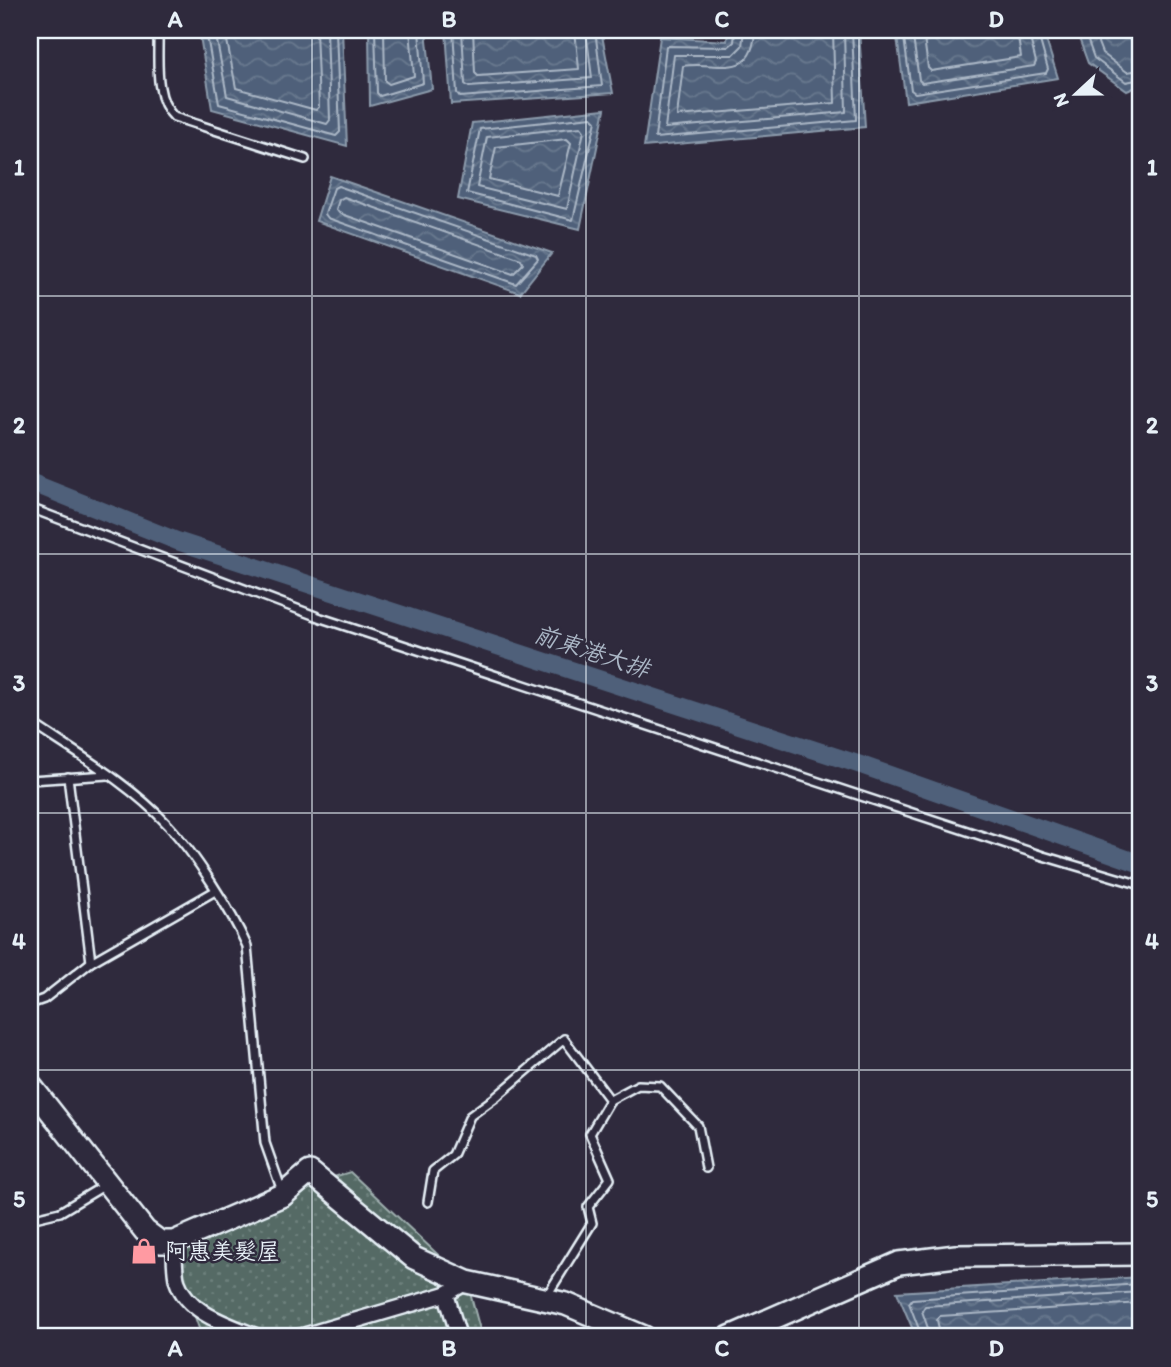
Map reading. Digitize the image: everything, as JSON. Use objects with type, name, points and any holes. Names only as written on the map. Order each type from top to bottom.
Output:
[{"type":"main road","points":[[30,1085],[145,1231],[160,1242],[174,1242],[283,1195],[310,1172],[414,1258],[467,1283],[566,1304],[644,1337]]},
{"type":"main road","points":[[730,1337],[899,1263],[956,1255],[1141,1254]]},
{"type":"street","points":[[174,1242],[177,1281],[189,1302],[206,1314],[258,1337]]},
{"type":"street","points":[[299,1337],[446,1294],[467,1283]]},
{"type":"street","points":[[446,1294],[460,1337]]},
{"type":"lane","points":[[158,30],[161,95],[165,108],[174,117],[305,159]]},
{"type":"lane","points":[[30,508],[321,618],[1043,856],[1141,885]]},
{"type":"lane","points":[[30,722],[109,775],[168,825],[234,917],[247,946],[265,1143],[283,1195]]},
{"type":"lane","points":[[30,780],[109,775]]},
{"type":"lane","points":[[68,777],[91,962]]},
{"type":"lane","points":[[30,1004],[44,999],[91,962],[215,891]]},
{"type":"lane","points":[[428,1202],[433,1171],[453,1155],[470,1116],[564,1039],[610,1100]]},
{"type":"lane","points":[[544,1301],[592,1223],[589,1207],[610,1179],[590,1134],[610,1100],[638,1085],[660,1086],[698,1126],[706,1168]]},
{"type":"lane","points":[[30,1219],[60,1212],[107,1183]]},
{"type":"green space","points":[[350,1172],[467,1282],[482,1337],[202,1337],[171,1248],[317,1182]]},
{"type":"water","points":[[199,30],[342,30],[347,146],[212,109]]},
{"type":"water","points":[[369,30],[426,30],[432,89],[370,106]]},
{"type":"water","points":[[446,30],[601,30],[613,93],[451,104]]},
{"type":"water","points":[[728,30],[859,30],[865,127],[644,147],[660,37],[727,41]]},
{"type":"water","points":[[896,30],[1043,30],[1058,78],[906,102]]},
{"type":"water","points":[[1076,30],[1141,30],[1141,85],[1127,91],[1088,63]]},
{"type":"water","points":[[605,109],[580,229],[458,199],[472,123]]},
{"type":"water","points":[[330,176],[552,253],[520,293],[316,221]]},
{"type":"water","points":[[1141,1277],[1141,1337],[916,1337],[897,1292]]},
{"type":"waterway","name":"前東港大排","points":[[30,482],[177,541],[864,766],[1141,864]]},
{"type":"place","name":"阿惠美髮屋","points":[[144,1251]]}]
